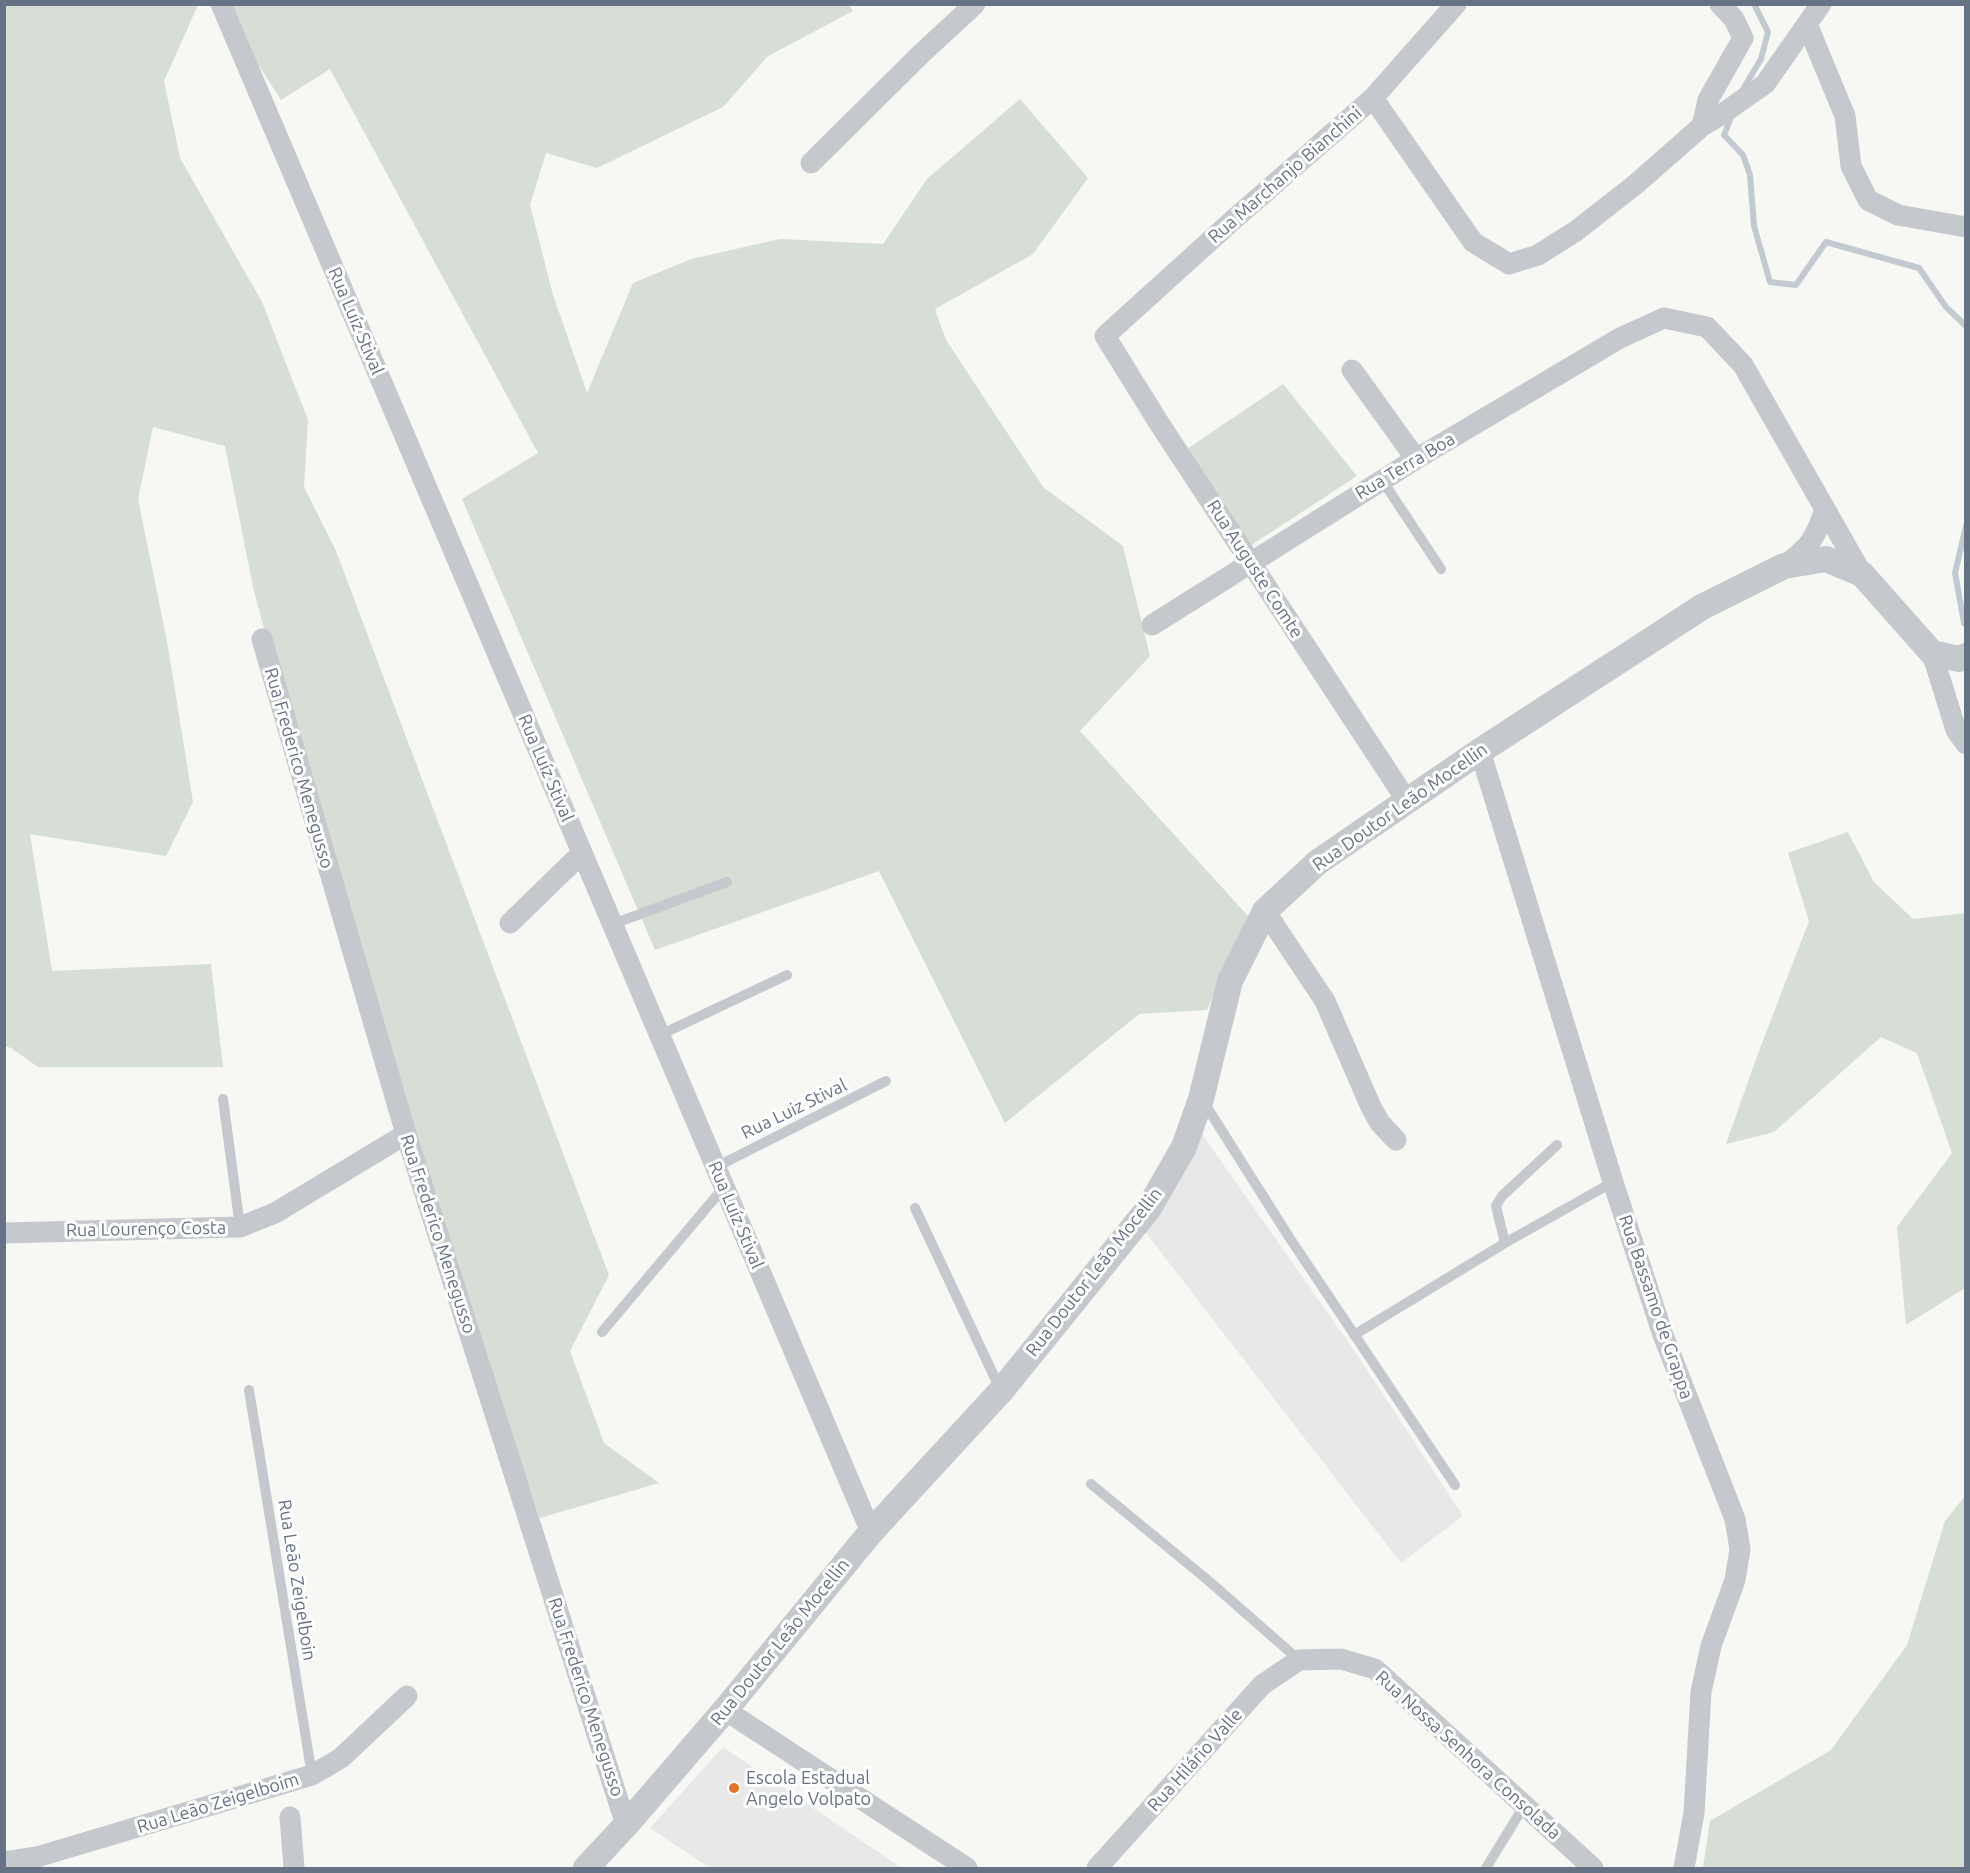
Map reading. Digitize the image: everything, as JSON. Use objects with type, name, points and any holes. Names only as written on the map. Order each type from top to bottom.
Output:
[{"type":"street","name":"Rua Luíz Stival","points":[[221,4],[871,1532]]},
{"type":"street","points":[[811,163],[975,4]]},
{"type":"street","name":"Rua Marchanjo Bianchini","points":[[1105,336],[1373,98],[1456,4]]},
{"type":"street","points":[[1711,121],[1708,100],[1743,38],[1734,19],[1720,4]]},
{"type":"street","points":[[1373,98],[1473,242],[1509,264],[1538,255],[1576,231],[1711,121],[1765,84],[1821,4]]},
{"type":"street","points":[[1807,24],[1845,116],[1851,166],[1868,200],[1898,215],[1965,228]]},
{"type":"street","name":"Rua Terra Boa","points":[[1152,625],[1416,459],[1620,338],[1664,318],[1707,327],[1743,365],[1825,509]]},
{"type":"street","name":"Rua Auguste Comte","points":[[1105,336],[1159,423],[1407,801]]},
{"type":"street","points":[[1352,370],[1416,459]]},
{"type":"street","points":[[1784,566],[1804,551],[1817,533],[1825,509]]},
{"type":"street","points":[[1825,509],[1862,574]]},
{"type":"street","name":"Rua Doutor Leão Mocellin","points":[[586,1869],[725,1710],[871,1532],[1002,1391],[1149,1208],[1184,1147],[1201,1099],[1230,981],[1264,911],[1318,862],[1480,752],[1702,607],[1784,566],[1826,559],[1862,574],[1932,653]]},
{"type":"street","name":"Rua Frederico Menegusso","points":[[262,639],[406,1134],[626,1825]]},
{"type":"street","points":[[1965,656],[1959,659],[1932,653],[1956,730],[1965,744]]},
{"type":"street","name":"Rua Bassamo de Grappa","points":[[1480,752],[1612,1182],[1663,1335],[1735,1519],[1740,1549],[1735,1580],[1711,1646],[1701,1692],[1694,1813],[1684,1869]]},
{"type":"street","points":[[510,922],[582,853]]},
{"type":"street","points":[[1264,911],[1325,1001],[1371,1107],[1380,1123],[1396,1140]]},
{"type":"street","name":"Rua Lourenço Costa","points":[[4,1233],[240,1227],[275,1213],[406,1134]]},
{"type":"street","name":"Rua Nossa Senhora Consolada","points":[[1299,1660],[1341,1659],[1375,1669],[1593,1869]]},
{"type":"street","name":"Rua Hilário Valle","points":[[1097,1869],[1262,1684],[1299,1660]]},
{"type":"street","name":"Rua Leão Zeigelboim","points":[[4,1862],[38,1863],[312,1775],[341,1758],[407,1696]]},
{"type":"street","points":[[725,1710],[967,1869]]},
{"type":"street","points":[[290,1816],[294,1869]]},
{"type":"lane","points":[[1382,480],[1441,569]]},
{"type":"lane","points":[[613,924],[727,882]]},
{"type":"lane","points":[[660,1035],[787,975]]},
{"type":"lane","name":"Rua Luiz Stival","points":[[716,1167],[886,1082]]},
{"type":"lane","points":[[223,1099],[240,1227]]},
{"type":"lane","points":[[1201,1099],[1354,1335],[1455,1485]]},
{"type":"lane","points":[[1505,1243],[1496,1206],[1502,1196],[1557,1145]]},
{"type":"lane","points":[[1354,1335],[1505,1243],[1612,1182]]},
{"type":"lane","points":[[602,1332],[724,1187]]},
{"type":"lane","points":[[915,1208],[1002,1391]]},
{"type":"lane","name":"Rua Leão Zeigelboin","points":[[249,1390],[312,1775]]},
{"type":"lane","points":[[1091,1484],[1210,1582],[1299,1660]]},
{"type":"lane","points":[[1486,1869],[1524,1806]]},
{"type":"shaded area","points":[[5,5],[198,5],[164,81],[180,158],[262,302],[308,420],[304,487],[336,551],[609,1275],[570,1351],[604,1443],[659,1483],[540,1518],[476,1338],[295,747],[253,587],[225,446],[153,427],[138,499],[167,641],[193,802],[166,856],[30,834],[52,971],[211,964],[223,1067],[38,1067],[5,1046]]},
{"type":"shaded area","points":[[220,5],[849,5],[853,11],[768,56],[723,107],[597,168],[546,153],[530,205],[553,295],[587,393],[633,283],[691,259],[780,239],[883,244],[927,179],[1020,99],[1088,178],[1033,254],[935,309],[946,340],[1043,487],[1123,546],[1150,656],[1080,731],[1248,916],[1207,1010],[1139,1014],[1005,1123],[879,871],[655,950],[462,499],[538,453],[330,69],[281,100]]},
{"type":"shaded area","points":[[1283,384],[1357,476],[1250,546],[1187,449]]},
{"type":"shaded area","points":[[1848,832],[1874,882],[1913,919],[1965,913],[1965,1288],[1906,1325],[1897,1227],[1952,1153],[1917,1053],[1881,1037],[1774,1132],[1726,1144],[1809,921],[1788,853]]},
{"type":"shaded area","points":[[1202,1134],[1355,1352],[1463,1516],[1401,1563],[1143,1229]]},
{"type":"shaded area","points":[[1965,1496],[1965,1868],[1703,1868],[1710,1821],[1831,1750],[1907,1645],[1945,1521]]},
{"type":"shaded area","name":"Escola Estadual Angelo Volpato","points":[[723,1747],[902,1868],[710,1868],[650,1828]]},
{"type":"waterway","points":[[1742,91],[1761,59],[1768,32],[1754,4]]},
{"type":"waterway","points":[[1731,117],[1724,135],[1743,155],[1750,175],[1754,226],[1770,282],[1796,285],[1826,242],[1919,268],[1946,307],[1966,326]]},
{"type":"waterway","points":[[1964,623],[1955,573],[1966,526]]},
{"type":"place","name":"Escola Estadual Angelo Volpato","points":[[734,1788]]}]
